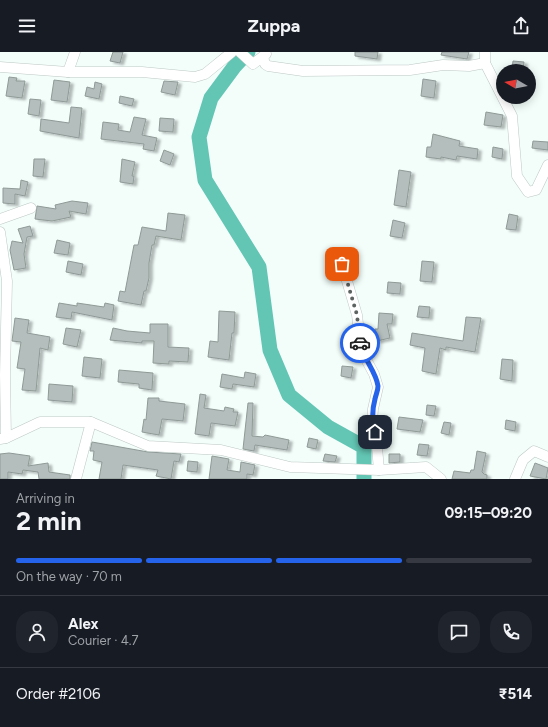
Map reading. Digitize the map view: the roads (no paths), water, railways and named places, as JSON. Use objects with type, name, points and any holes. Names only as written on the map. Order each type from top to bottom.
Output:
[{"type":"street","points":[[68,72],[74,52]]},
{"type":"street","points":[[0,67],[68,72],[142,72],[195,77],[205,74],[232,52]]},
{"type":"street","points":[[240,52],[253,64],[265,54]]},
{"type":"street","points":[[485,52],[485,63],[512,116],[517,176],[528,192],[536,190],[548,165]]},
{"type":"street","points":[[265,54],[265,64],[268,66],[303,71],[410,70],[443,65],[469,66],[485,63]]},
{"type":"street","points":[[0,219],[30,208]]},
{"type":"street","points":[[0,232],[7,281],[3,439],[40,422],[91,422],[148,446],[221,450],[290,467],[379,470],[426,467],[441,479]]},
{"type":"street","points":[[342,264],[357,315],[361,350],[374,374],[378,388],[373,409],[372,423],[378,447],[379,470]]},
{"type":"street","points":[[76,479],[91,422]]},
{"type":"street","points":[[516,479],[523,460],[534,451],[548,456]]},
{"type":"waterway","points":[[248,52],[234,67],[211,98],[199,137],[205,180],[259,267],[270,350],[289,395],[328,427],[364,447],[364,479]]}]
